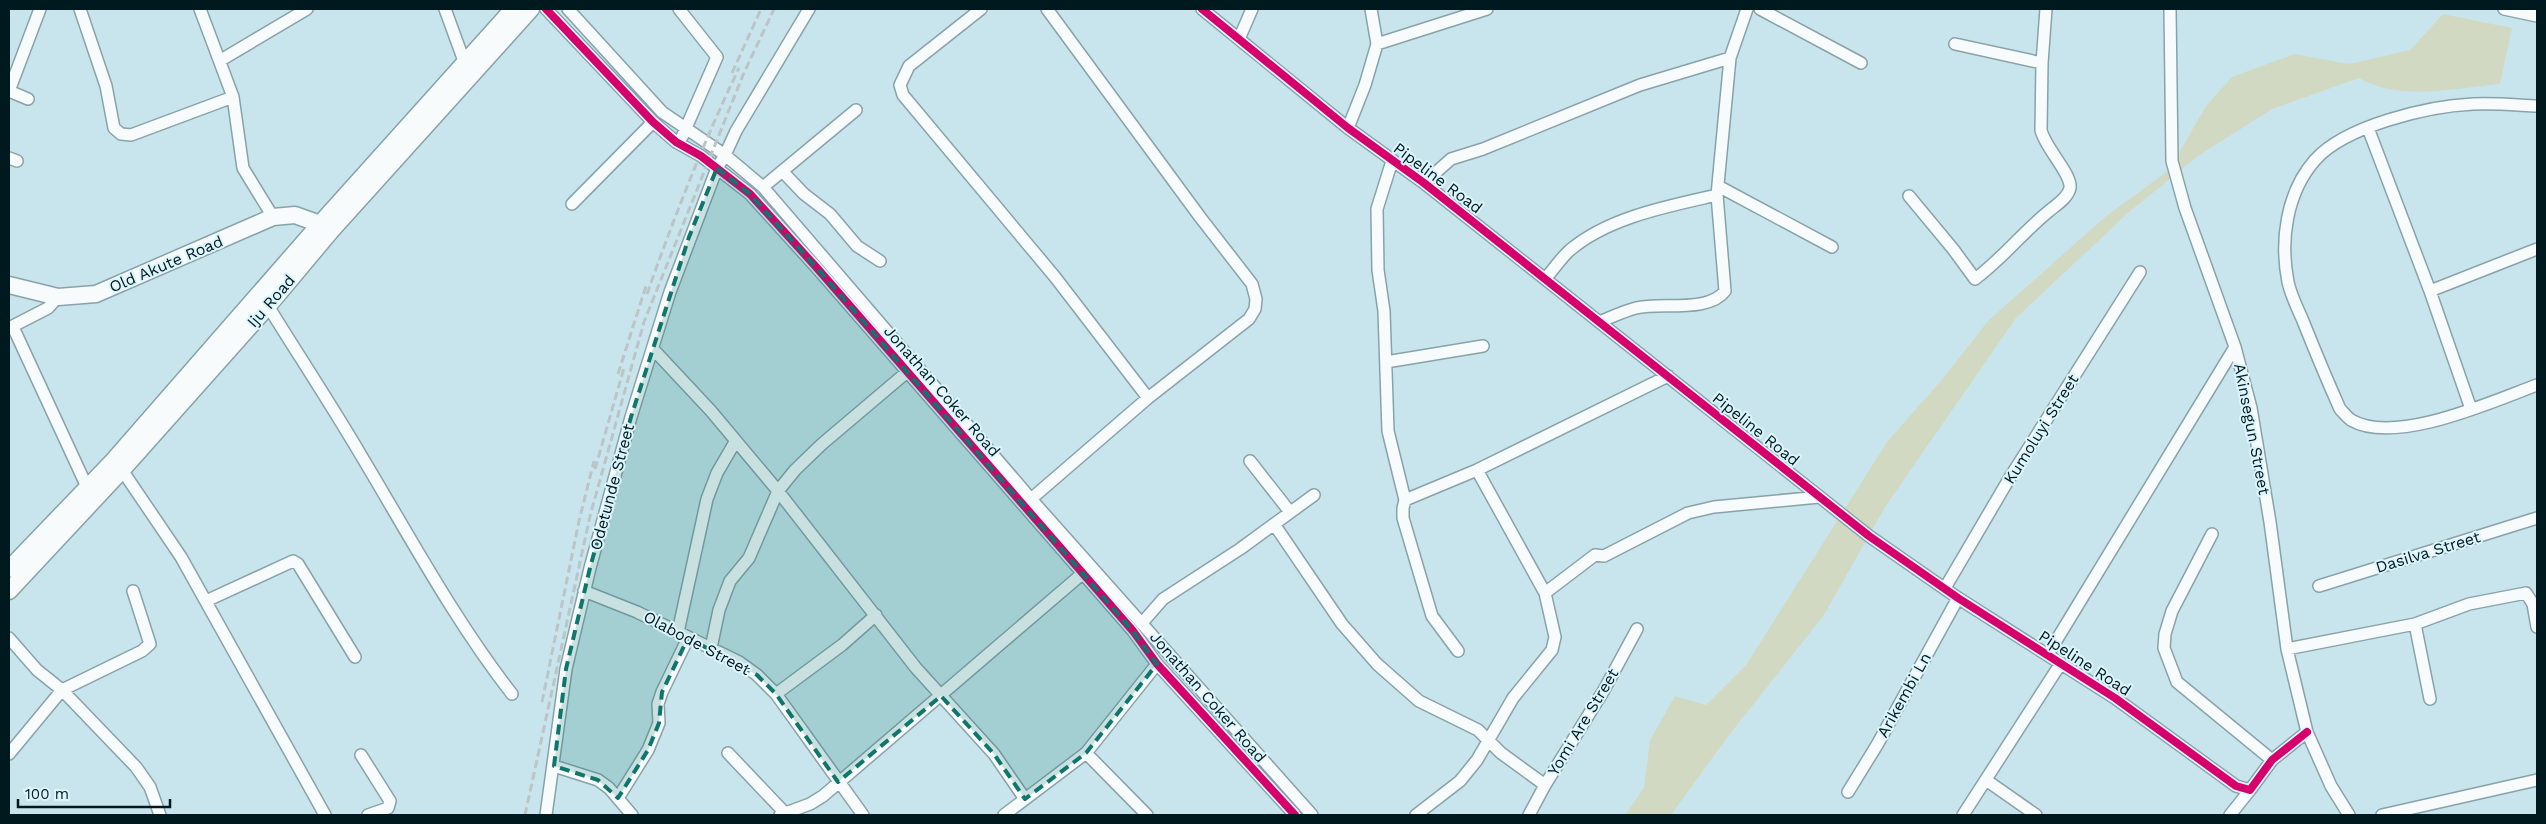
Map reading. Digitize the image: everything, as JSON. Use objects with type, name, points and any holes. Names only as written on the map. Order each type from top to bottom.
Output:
[{"type":"main road","name":"Iju Road","points":[[9,570],[119,454],[464,61],[513,9]]},
{"type":"main road","name":"Iju Road","points":[[9,591],[122,470],[268,306],[330,232],[531,9]]},
{"type":"main road","name":"Old Akute Road","points":[[9,285],[58,297],[96,294],[273,218],[295,215],[320,224]]},
{"type":"street","points":[[28,99],[9,91],[40,9]]},
{"type":"street","points":[[80,9],[106,86],[114,128],[121,134],[131,135],[233,97]]},
{"type":"street","points":[[200,9],[222,60],[233,97],[243,168],[273,218]]},
{"type":"street","points":[[222,60],[307,9]]},
{"type":"street","points":[[445,9],[464,61]]},
{"type":"street","name":"Jonathan Coker Road","points":[[546,9],[653,122],[680,144],[717,168],[750,194],[818,268],[1133,631],[1157,664],[1295,815]]},
{"type":"street","name":"Jonathan Coker Road","points":[[568,9],[662,112],[685,130],[726,155],[763,187],[1031,499],[1312,815]]},
{"type":"street","points":[[679,9],[717,57],[680,144]]},
{"type":"street","name":"Odetunde Street","points":[[546,815],[554,766],[555,737],[566,668],[584,591],[631,417],[689,237],[717,168],[726,155],[736,131],[809,9]]},
{"type":"street","points":[[981,9],[909,66],[900,85],[903,95],[1055,277],[1148,398]]},
{"type":"street","points":[[1031,499],[1148,398],[1249,319],[1255,309],[1256,298],[1252,284],[1200,217],[1047,9]]},
{"type":"street","name":"Pipeline Road","points":[[1202,9],[1348,128],[1424,183],[1869,536],[1958,598],[2114,698],[2236,786],[2250,790]]},
{"type":"street","points":[[1239,39],[1252,9]]},
{"type":"street","points":[[1348,128],[1365,85],[1377,44],[1371,9]]},
{"type":"street","points":[[1377,44],[1487,9]]},
{"type":"street","points":[[1600,322],[1635,308],[1656,305],[1678,307],[1721,297],[1725,291],[1717,191],[1730,58],[1747,9]]},
{"type":"street","points":[[1760,9],[1862,63]]},
{"type":"street","points":[[1908,196],[1953,249],[1975,279],[1990,268],[2027,229],[2066,196],[2070,188],[2068,178],[2043,141],[2041,130],[2042,63],[2046,9]]},
{"type":"street","name":"Akinsegun Street","points":[[2170,9],[2172,161],[2177,183],[2235,348],[2251,408],[2270,522],[2287,649],[2307,732],[2331,786],[2349,815]]},
{"type":"street","points":[[2504,9],[2537,16]]},
{"type":"street","points":[[1955,44],[2042,63]]},
{"type":"street","points":[[1424,183],[1451,158],[1482,149],[1640,85],[1730,58]]},
{"type":"street","points":[[2537,106],[2472,104],[2428,109],[2396,116],[2331,146],[2315,160],[2293,194],[2288,214],[2285,242],[2289,285],[2340,409],[2350,420],[2365,425],[2387,428],[2435,421],[2537,385]]},
{"type":"street","points":[[763,187],[856,110]]},
{"type":"street","points":[[572,204],[653,122]]},
{"type":"street","points":[[2368,128],[2430,291],[2471,409]]},
{"type":"street","points":[[1392,161],[1377,209],[1378,270],[1384,311],[1390,445],[1405,500],[1403,508],[1404,518],[1432,616],[1458,651]]},
{"type":"street","points":[[782,171],[809,198],[830,214],[857,246],[880,261]]},
{"type":"street","points":[[1546,279],[1569,250],[1595,231],[1653,210],[1717,191],[1832,247]]},
{"type":"street","points":[[2430,291],[2537,249]]},
{"type":"street","name":"Kumoluyi Street","points":[[1945,588],[2009,479],[2140,272]]},
{"type":"street","points":[[58,297],[48,308],[11,327],[87,487]]},
{"type":"street","points":[[268,306],[362,457],[431,575],[494,671],[512,694]]},
{"type":"street","points":[[1386,362],[1482,346]]},
{"type":"street","points":[[2048,654],[2235,348]]},
{"type":"street","points":[[653,349],[711,411],[778,491],[916,668],[994,754],[1025,799]]},
{"type":"street","points":[[711,648],[719,610],[730,581],[749,558],[778,491],[795,470],[822,444],[907,372]]},
{"type":"street","points":[[1405,500],[1477,470],[1668,376]]},
{"type":"street","points":[[678,632],[707,499],[717,473],[736,442]]},
{"type":"street","points":[[1250,461],[1290,512]]},
{"type":"street","points":[[122,470],[181,557],[325,815]]},
{"type":"street","points":[[1416,815],[1460,781],[1488,740],[1513,698],[1552,650],[1555,637],[1545,593],[1477,470]]},
{"type":"street","points":[[1142,623],[1163,598],[1240,549],[1314,495]]},
{"type":"street","points":[[1545,593],[1595,556],[1604,556],[1688,513],[1714,507],[1819,497]]},
{"type":"street","name":"Dasilva Street","points":[[2319,586],[2537,518]]},
{"type":"street","points":[[1274,524],[1342,624],[1377,664],[1419,701],[1478,730],[1501,753],[1545,785]]},
{"type":"street","points":[[2212,534],[2172,610],[2165,634],[2164,648],[2168,663],[2177,682],[2272,760]]},
{"type":"street","points":[[206,601],[292,561],[298,564],[355,657]]},
{"type":"street","points":[[728,753],[783,814],[810,804],[941,696],[1082,574]]},
{"type":"street","points":[[9,754],[62,690],[142,651],[150,644],[133,591]]},
{"type":"street","name":"Olabode Street","points":[[584,591],[637,612],[745,666],[776,694],[863,815]]},
{"type":"street","points":[[2287,649],[2415,624],[2469,604],[2526,593],[2533,604],[2537,627]]},
{"type":"street","name":"Arikembi Ln","points":[[1848,792],[1877,745],[1958,598]]},
{"type":"street","points":[[776,694],[842,645],[876,615]]},
{"type":"street","points":[[2415,624],[2430,699]]},
{"type":"street","name":"Yomi Are Street","points":[[1529,815],[1545,785],[1604,690],[1637,629]]},
{"type":"street","points":[[9,638],[37,670],[62,690],[136,767],[150,787],[160,815]]},
{"type":"street","points":[[618,798],[648,750],[659,723],[658,704],[662,692],[688,638]]},
{"type":"street","points":[[1963,815],[2061,663]]},
{"type":"street","points":[[1004,815],[1086,753],[1157,664]]},
{"type":"street","points":[[2230,815],[2272,760],[2307,732]]},
{"type":"street","points":[[1086,753],[1147,815]]},
{"type":"street","points":[[361,755],[390,801],[388,808],[368,815]]},
{"type":"street","points":[[554,766],[598,780],[618,798],[632,815]]},
{"type":"street","points":[[1986,780],[2036,815]]},
{"type":"street","points":[[2382,815],[2537,780]]},
{"type":"highlighted area","points":[[717,168],[750,194],[817,268],[1133,631],[1157,664],[1086,753],[1025,799],[994,754],[941,696],[838,782],[776,694],[757,675],[688,638],[662,692],[659,723],[648,750],[618,798],[598,780],[554,766],[566,669],[590,568],[631,417],[689,237]]},
{"type":"green space","points":[[2443,14],[2512,28],[2500,84],[2428,92],[2410,92],[2392,90],[2359,78],[2272,109],[2198,156],[2128,213],[2016,318],[1885,507],[1824,615],[1726,739],[1671,815],[1625,815],[1644,788],[1650,740],[1675,696],[1706,705],[1746,665],[1887,442],[1945,376],[1988,321],[2105,217],[2169,170],[2206,106],[2232,77],[2294,54],[2349,64],[2410,50]]},
{"type":"railway","points":[[732,73],[761,9]]},
{"type":"railway","points":[[525,815],[590,516],[644,322],[743,75],[774,9]]},
{"type":"railway","points":[[647,294],[690,180],[739,68]]},
{"type":"railway","points":[[618,374],[646,286]]},
{"type":"railway","points":[[595,469],[624,368]]},
{"type":"railway","points":[[542,702],[579,521],[594,461]]},
{"type":"cycle path","points":[[546,9],[653,122],[676,142],[701,156],[750,194],[817,268],[1133,631],[1157,664],[1295,815]]},
{"type":"cycle path","points":[[1202,9],[1348,128],[1424,183],[1869,536],[1958,598],[2115,698],[2236,786],[2250,790],[2272,760],[2307,732]]}]
